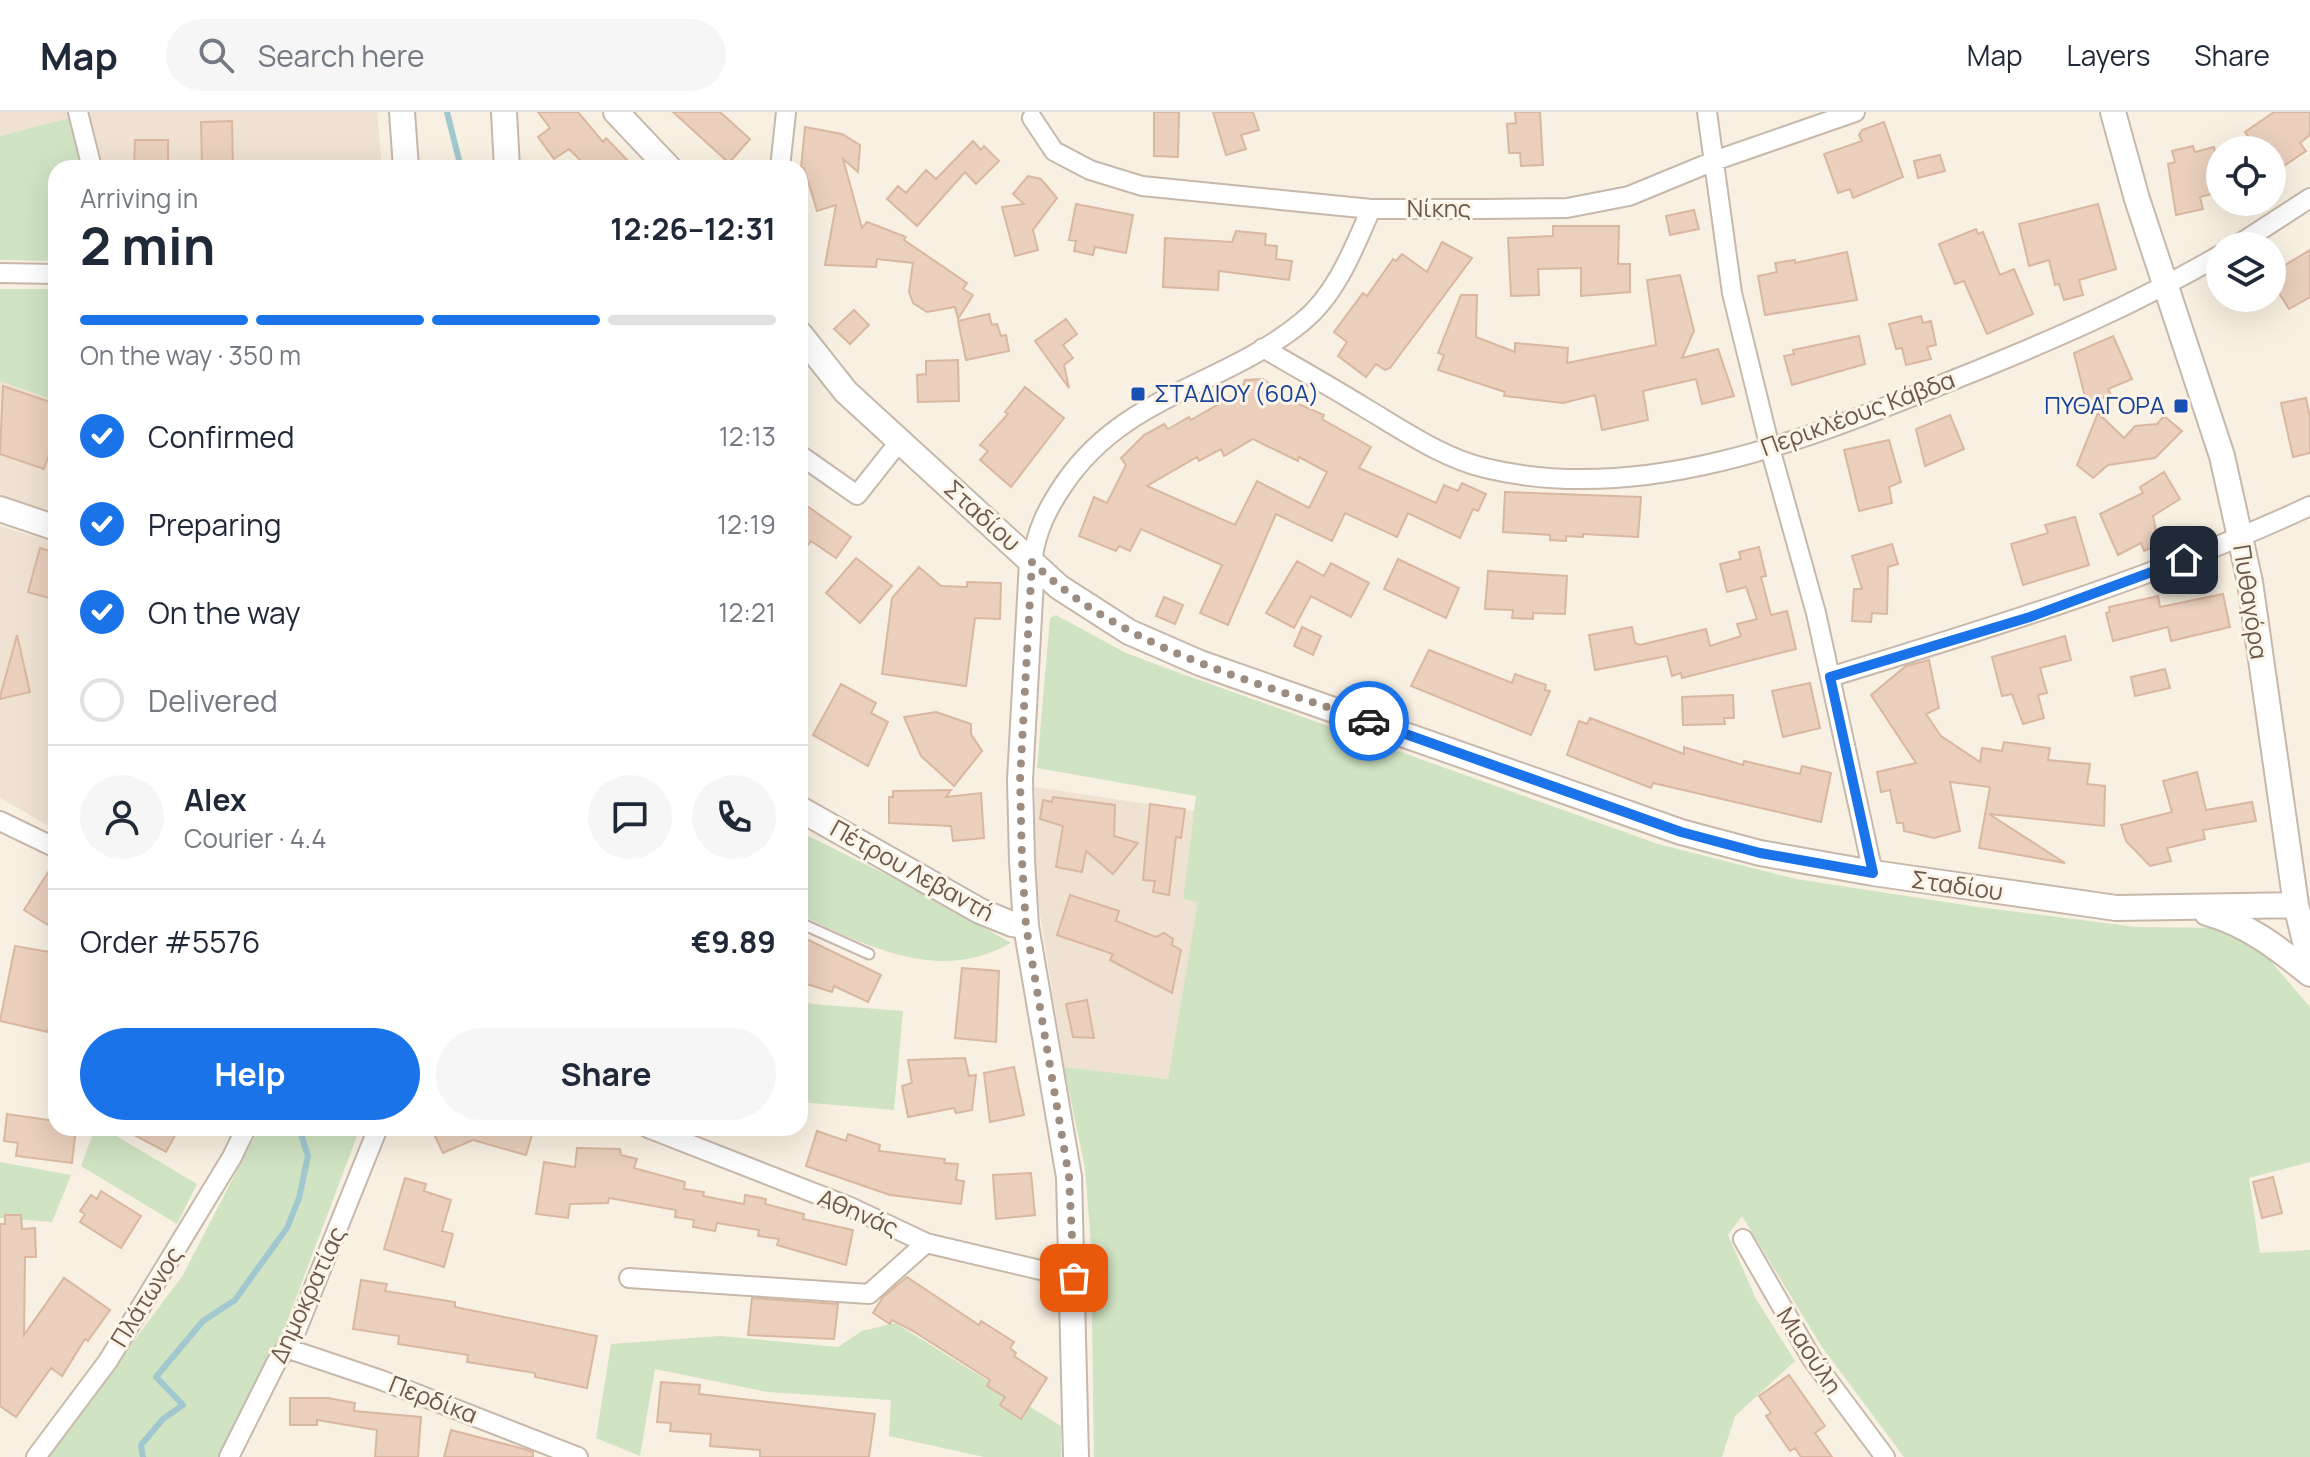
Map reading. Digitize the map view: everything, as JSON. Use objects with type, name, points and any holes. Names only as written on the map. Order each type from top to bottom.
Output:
[{"type":"street","points":[[78,112],[90,160]]},
{"type":"street","points":[[402,112],[405,160]]},
{"type":"street","points":[[504,112],[507,160]]},
{"type":"street","points":[[616,112],[661,160]]},
{"type":"street","points":[[781,160],[786,112]]},
{"type":"street","points":[[1707,112],[1732,293],[1770,448],[1811,592],[1873,873]]},
{"type":"street","name":"Νίκης","points":[[1032,118],[1054,151],[1090,170],[1142,186],[1371,209],[1567,208],[1629,196],[1714,161],[1855,112]]},
{"type":"street","name":"Πυθαγόρα","points":[[2113,112],[2137,199],[2222,456],[2241,539],[2310,962]]},
{"type":"street","points":[[2258,232],[2310,198]]},
{"type":"street","points":[[1076,1457],[1074,1278],[1069,1177],[1026,926],[1020,780],[1035,538],[1045,513],[1073,470],[1098,441],[1162,398],[1263,348],[1301,324],[1320,303],[1348,261],[1371,209]]},
{"type":"street","name":"Περικλέους Κάβδα","points":[[1263,348],[1423,443],[1484,468],[1572,480],[1661,474],[1770,448],[1824,431],[2005,359],[2167,287],[2206,263]]},
{"type":"street","points":[[0,273],[48,274]]},
{"type":"street","name":"Σταδίου","points":[[808,344],[846,392],[1072,596],[1112,622],[1200,663],[1681,832],[1760,853],[1873,873],[2116,908],[2303,906]]},
{"type":"street","points":[[808,461],[857,495],[899,442]]},
{"type":"street","points":[[1830,677],[2030,617],[2241,539],[2310,506]]},
{"type":"street","points":[[0,509],[48,525]]},
{"type":"street","name":"Πέτρου Λεβαντή","points":[[808,814],[980,911],[1012,924],[1026,926]]},
{"type":"street","points":[[0,821],[48,844]]},
{"type":"street","points":[[2189,908],[2230,919],[2268,940],[2310,974]]},
{"type":"street","name":"Πλάτωνος","points":[[36,1457],[108,1361],[242,1136]]},
{"type":"street","name":"Δημοκρατίας","points":[[229,1457],[286,1348],[339,1230],[375,1136]]},
{"type":"street","name":"Αθηνάς","points":[[668,1136],[850,1207],[926,1243],[960,1254],[1074,1278]]},
{"type":"street","name":"Μιαούλη","points":[[1743,1239],[1812,1359],[1885,1457]]},
{"type":"street","points":[[629,1278],[869,1294],[926,1243]]},
{"type":"street","name":"Περδίκα","points":[[286,1348],[381,1380],[545,1451],[578,1457]]},
{"type":"lane","points":[[808,927],[869,954]]},
{"type":"shaded area","points":[[0,112],[67,112],[69,118],[0,136]]},
{"type":"shaded area","points":[[88,112],[377,112],[381,160],[100,160]]},
{"type":"shaded area","points":[[0,381],[48,398],[48,512],[0,494]]},
{"type":"shaded area","points":[[0,526],[48,541],[48,825],[0,798]]},
{"type":"shaded area","points":[[1035,787],[1194,811],[1183,899],[1199,901],[1168,1079],[1064,1067],[1035,882]]},
{"type":"green space","points":[[69,118],[79,160],[48,160],[48,261],[0,260],[0,136]]},
{"type":"green space","points":[[0,289],[48,289],[48,398],[0,381]]},
{"type":"green space","points":[[1056,615],[1124,652],[1171,670],[1658,844],[1796,879],[1978,907],[2136,927],[2220,928],[2263,952],[2310,1007],[2310,1162],[2249,1178],[2260,1253],[2310,1250],[2310,1457],[1904,1457],[1822,1347],[1742,1216],[1728,1235],[1756,1299],[1795,1361],[1735,1416],[1722,1457],[1094,1457],[1091,1245],[1085,1168],[1064,1067],[1168,1079],[1198,902],[1183,899],[1196,796],[1037,768],[1050,618]]},
{"type":"green space","points":[[808,836],[922,892],[1011,943],[984,955],[957,960],[930,960],[904,956],[851,938],[808,919]]},
{"type":"green space","points":[[808,1002],[903,1011],[894,1110],[808,1103]]},
{"type":"green space","points":[[92,1136],[116,1136],[197,1184],[177,1224],[81,1166]]},
{"type":"green space","points":[[255,1136],[357,1136],[282,1335],[218,1457],[47,1457],[183,1275]]},
{"type":"green space","points":[[0,1162],[71,1175],[52,1222],[0,1218]]},
{"type":"green space","points":[[895,1323],[1061,1426],[1061,1457],[984,1457],[889,1436],[891,1400],[768,1392],[655,1369],[640,1456],[596,1438],[611,1344],[720,1336],[838,1347],[862,1331]]},
{"type":"building","points":[[538,112],[578,112],[603,142],[606,138],[627,160],[580,160],[569,149],[554,159],[538,137],[550,128]]},
{"type":"building","points":[[673,112],[720,112],[750,139],[732,160],[726,160]]},
{"type":"building","points":[[1154,112],[1179,112],[1178,157],[1154,156]]},
{"type":"building","points":[[1213,112],[1253,112],[1259,130],[1241,135],[1246,149],[1226,155]]},
{"type":"building","points":[[1515,112],[1540,112],[1543,165],[1521,166],[1520,153],[1509,153],[1507,124],[1516,123]]},
{"type":"building","points":[[2274,112],[2310,112],[2310,135],[2300,143],[2306,151],[2286,165],[2286,136],[2248,136],[2245,132]]},
{"type":"building","points":[[232,121],[233,160],[202,160],[201,122]]},
{"type":"building","points":[[1884,122],[1903,177],[1853,198],[1850,189],[1838,193],[1824,154],[1862,141],[1859,135],[1862,130]]},
{"type":"building","points":[[805,127],[842,134],[860,145],[858,172],[843,159],[862,228],[867,222],[906,237],[904,240],[967,283],[963,289],[973,295],[958,319],[955,307],[927,312],[913,303],[909,292],[913,263],[877,259],[876,267],[825,265],[836,205],[817,211],[808,181],[808,160],[802,160]]},
{"type":"building","points":[[135,140],[168,140],[168,160],[134,160]]},
{"type":"building","points":[[973,141],[981,150],[984,146],[999,161],[976,184],[965,172],[917,226],[887,199],[898,186],[906,193],[926,170],[936,179]]},
{"type":"building","points":[[2193,146],[2195,152],[2206,149],[2206,196],[2200,197],[2203,209],[2176,215],[2168,164],[2175,162],[2172,151]]},
{"type":"building","points":[[1940,155],[1945,171],[1918,178],[1914,161]]},
{"type":"building","points":[[1028,176],[1041,179],[1057,198],[1033,230],[1038,250],[1015,256],[1002,207],[1024,204],[1013,194]]},
{"type":"building","points":[[1076,204],[1133,215],[1126,253],[1095,247],[1093,255],[1074,251],[1076,241],[1069,240]]},
{"type":"building","points":[[2098,204],[2116,269],[2079,280],[2083,295],[2064,300],[2059,284],[2055,285],[2049,260],[2029,266],[2019,224]]},
{"type":"building","points":[[1694,210],[1699,229],[1670,235],[1666,216]]},
{"type":"building","points":[[1553,226],[1619,226],[1618,264],[1630,264],[1630,292],[1581,296],[1581,268],[1538,269],[1539,295],[1511,296],[1508,238],[1553,236]]},
{"type":"building","points":[[1976,229],[1978,234],[1983,232],[2000,275],[2014,269],[2033,314],[1987,334],[1964,281],[1955,284],[1939,244]]},
{"type":"building","points":[[1236,231],[1266,234],[1265,245],[1277,246],[1276,259],[1292,261],[1289,280],[1219,271],[1218,290],[1163,287],[1165,238],[1232,242]]},
{"type":"building","points":[[1442,242],[1472,258],[1390,368],[1385,370],[1376,364],[1366,377],[1338,356],[1347,342],[1334,332],[1363,293],[1367,296],[1393,259],[1396,261],[1402,254],[1427,272]]},
{"type":"building","points":[[2310,250],[2310,297],[2289,309],[2286,304],[2286,265]]},
{"type":"building","points":[[1847,252],[1857,300],[1765,315],[1758,276],[1777,272],[1775,263],[1795,260],[1795,263]]},
{"type":"building","points":[[1680,275],[1694,331],[1682,358],[1718,349],[1734,396],[1702,404],[1696,379],[1643,391],[1648,420],[1602,430],[1595,395],[1563,403],[1504,396],[1505,392],[1438,370],[1444,355],[1438,353],[1461,295],[1477,295],[1476,337],[1515,352],[1515,343],[1568,348],[1567,363],[1656,345],[1647,280]]},
{"type":"building","points":[[854,310],[869,325],[850,344],[834,329]]},
{"type":"building","points":[[989,314],[992,325],[997,324],[1001,336],[1006,335],[1009,351],[966,360],[958,321]]},
{"type":"building","points":[[1921,316],[1923,323],[1931,321],[1936,345],[1927,347],[1931,359],[1906,365],[1902,348],[1896,349],[1889,324]]},
{"type":"building","points":[[1066,319],[1077,334],[1063,345],[1073,358],[1064,365],[1069,388],[1035,341]]},
{"type":"building","points":[[1859,336],[1865,364],[1792,385],[1784,356],[1794,354],[1793,350]]},
{"type":"building","points":[[2113,336],[2132,379],[2108,389],[2111,395],[2087,405],[2074,353]]},
{"type":"building","points":[[958,360],[959,401],[918,402],[917,375],[926,374],[926,361]]},
{"type":"building","points":[[1263,379],[1277,389],[1275,394],[1324,415],[1322,419],[1371,447],[1359,468],[1436,503],[1444,485],[1458,491],[1462,483],[1486,494],[1478,511],[1473,509],[1460,538],[1408,513],[1397,537],[1345,513],[1332,541],[1276,514],[1228,625],[1200,613],[1222,565],[1141,529],[1130,551],[1119,546],[1116,551],[1079,536],[1094,497],[1107,503],[1126,465],[1121,458],[1144,435],[1164,424],[1168,429],[1189,417],[1191,420],[1241,391],[1245,380]],"holes":[[[1253,439],[1298,461],[1299,457],[1327,472],[1309,508],[1257,481],[1235,525],[1147,486],[1197,457],[1199,461],[1221,449],[1224,456]]]},
{"type":"building","points":[[3,386],[48,401],[48,457],[44,469],[0,454]]},
{"type":"building","points":[[1025,387],[1064,418],[1011,487],[980,460],[988,451],[980,445],[1008,414],[1005,412]]},
{"type":"building","points":[[2306,398],[2310,417],[2310,453],[2293,457],[2281,403]]},
{"type":"building","points":[[2098,413],[2124,438],[2135,426],[2157,424],[2164,416],[2182,431],[2155,458],[2108,465],[2093,478],[2077,465]]},
{"type":"building","points":[[1950,415],[1964,449],[1925,466],[1916,429]]},
{"type":"building","points":[[1889,440],[1901,482],[1889,487],[1892,503],[1859,511],[1844,450]]},
{"type":"building","points":[[2164,472],[2180,499],[2153,516],[2159,545],[2144,551],[2141,543],[2118,555],[2100,514],[2143,493],[2140,487]]},
{"type":"building","points":[[1505,492],[1641,497],[1638,537],[1583,534],[1583,537],[1566,536],[1566,541],[1550,540],[1550,535],[1503,532]]},
{"type":"building","points":[[808,507],[851,537],[836,558],[811,541],[808,545]]},
{"type":"building","points":[[2075,517],[2089,565],[2023,585],[2011,544],[2048,533],[2045,525]]},
{"type":"building","points":[[1892,544],[1898,564],[1888,567],[1887,614],[1872,613],[1871,622],[1852,621],[1854,589],[1862,589],[1852,556]]},
{"type":"building","points":[[1759,547],[1766,576],[1761,577],[1771,615],[1787,611],[1796,649],[1682,678],[1681,673],[1672,676],[1667,656],[1595,670],[1589,635],[1632,627],[1635,643],[1640,645],[1706,629],[1710,646],[1741,636],[1737,624],[1757,619],[1746,587],[1727,592],[1720,564],[1741,559],[1739,552]]},
{"type":"building","points":[[40,548],[48,550],[48,598],[28,592]]},
{"type":"building","points":[[856,558],[892,586],[860,623],[826,593]]},
{"type":"building","points":[[1398,559],[1459,588],[1446,618],[1384,589]]},
{"type":"building","points":[[1297,561],[1324,576],[1331,563],[1369,583],[1351,617],[1311,596],[1294,628],[1266,613]]},
{"type":"building","points":[[919,567],[941,586],[967,587],[967,582],[1001,583],[1000,619],[975,618],[966,686],[882,674],[892,598]]},
{"type":"building","points":[[1488,571],[1567,576],[1565,614],[1533,613],[1533,619],[1512,618],[1513,610],[1485,609]]},
{"type":"building","points":[[2223,594],[2230,627],[2171,641],[2168,627],[2113,641],[2106,613],[2110,612],[2109,607],[2158,596],[2160,607]]},
{"type":"building","points":[[1164,597],[1183,605],[1175,624],[1156,616]]},
{"type":"building","points":[[1302,627],[1321,636],[1313,655],[1294,646]]},
{"type":"building","points":[[17,635],[30,692],[0,699],[0,697]]},
{"type":"building","points":[[2065,636],[2071,660],[2040,668],[2047,693],[2038,695],[2044,718],[2023,724],[2012,694],[2002,696],[1992,657]]},
{"type":"building","points":[[1429,650],[1512,683],[1515,674],[1546,685],[1545,690],[1550,691],[1531,735],[1411,686]]},
{"type":"building","points":[[1929,660],[1939,708],[1926,714],[1941,736],[1980,762],[1982,748],[2002,751],[2004,742],[2050,748],[2048,760],[2090,764],[2087,784],[2105,786],[2104,826],[1989,814],[2065,863],[1979,848],[1990,787],[1950,782],[1960,831],[1934,838],[1904,831],[1903,823],[1897,823],[1890,790],[1881,792],[1877,772],[1916,763],[1871,695],[1906,666]]},
{"type":"building","points":[[2165,669],[2170,688],[2135,696],[2131,677]]},
{"type":"building","points":[[1810,683],[1820,728],[1783,737],[1772,691]]},
{"type":"building","points":[[841,684],[876,703],[871,713],[888,722],[868,766],[813,735]]},
{"type":"building","points":[[1733,695],[1734,718],[1724,718],[1725,724],[1683,725],[1682,697]]},
{"type":"building","points":[[936,712],[971,724],[971,734],[982,751],[954,786],[921,756],[904,717]]},
{"type":"building","points":[[1590,718],[1684,754],[1684,747],[1743,765],[1744,761],[1800,774],[1802,766],[1831,773],[1821,822],[1653,783],[1651,788],[1567,755],[1579,721],[1587,724]]},
{"type":"building","points":[[2197,772],[2206,810],[2252,802],[2256,821],[2203,830],[2205,839],[2167,848],[2171,861],[2150,866],[2126,841],[2121,825],[2172,812],[2163,781]]},
{"type":"building","points":[[951,790],[946,797],[981,793],[984,838],[953,841],[951,826],[889,823],[889,797],[893,797],[893,791]]},
{"type":"building","points":[[1053,797],[1115,805],[1114,836],[1138,843],[1113,874],[1086,851],[1082,872],[1056,867],[1063,826],[1040,819],[1043,800],[1052,802]]},
{"type":"building","points":[[1150,804],[1185,809],[1181,838],[1176,837],[1169,895],[1153,892],[1155,881],[1143,880]]},
{"type":"building","points":[[48,872],[48,925],[24,910]]},
{"type":"building","points":[[1070,895],[1119,911],[1116,921],[1156,937],[1164,933],[1173,939],[1172,945],[1181,950],[1172,993],[1110,960],[1113,954],[1057,935]]},
{"type":"building","points":[[808,940],[881,975],[868,1002],[834,986],[832,992],[808,984]]},
{"type":"building","points":[[15,946],[48,952],[48,1032],[0,1021]]},
{"type":"building","points":[[962,968],[999,971],[996,1042],[955,1038]]},
{"type":"building","points":[[1087,1000],[1094,1038],[1073,1037],[1066,1004]]},
{"type":"building","points":[[965,1058],[969,1076],[976,1075],[972,1110],[956,1113],[954,1108],[908,1117],[902,1086],[912,1083],[908,1060]]},
{"type":"building","points":[[1014,1067],[1024,1115],[990,1122],[984,1073]]},
{"type":"building","points":[[7,1114],[48,1120],[48,1136],[75,1136],[72,1163],[16,1156],[18,1143],[4,1141]]},
{"type":"building","points":[[817,1131],[846,1141],[848,1134],[880,1145],[879,1151],[945,1159],[944,1163],[958,1164],[956,1180],[964,1181],[961,1204],[890,1195],[806,1166]]},
{"type":"building","points":[[136,1136],[175,1136],[166,1152]]},
{"type":"building","points":[[435,1136],[532,1136],[526,1155],[473,1140],[443,1153]]},
{"type":"building","points":[[577,1148],[620,1149],[621,1155],[637,1159],[634,1168],[685,1182],[684,1189],[704,1192],[703,1196],[744,1204],[745,1195],[766,1199],[765,1204],[804,1214],[803,1219],[853,1230],[846,1265],[777,1245],[779,1239],[758,1236],[759,1230],[717,1223],[715,1231],[693,1227],[694,1220],[675,1217],[676,1210],[609,1198],[608,1203],[570,1204],[568,1218],[536,1214],[544,1162],[575,1167]]},
{"type":"building","points":[[1031,1173],[1035,1215],[996,1219],[993,1175]]},
{"type":"building","points":[[2273,1177],[2282,1213],[2262,1218],[2253,1182]]},
{"type":"building","points":[[405,1178],[426,1184],[424,1191],[451,1200],[442,1231],[453,1234],[444,1267],[384,1249]]},
{"type":"building","points":[[101,1191],[141,1216],[121,1248],[80,1222],[85,1214],[80,1211],[91,1195],[97,1199]]},
{"type":"building","points":[[5,1215],[21,1215],[22,1229],[35,1228],[36,1257],[25,1257],[24,1335],[64,1278],[110,1310],[88,1341],[85,1339],[62,1376],[51,1368],[16,1417],[0,1406],[0,1224],[5,1224]]},
{"type":"building","points":[[907,1277],[979,1325],[981,1321],[1014,1342],[1010,1348],[1016,1353],[1014,1356],[1047,1378],[1021,1419],[1000,1405],[1005,1397],[987,1386],[990,1380],[913,1331],[892,1320],[890,1324],[873,1313],[883,1297]]},
{"type":"building","points":[[361,1280],[387,1284],[385,1291],[455,1302],[455,1307],[597,1336],[587,1388],[535,1377],[535,1373],[467,1362],[468,1355],[398,1344],[399,1336],[353,1329]]},
{"type":"building","points":[[752,1298],[838,1304],[834,1339],[748,1335]]},
{"type":"building","points":[[1789,1375],[1825,1426],[1815,1433],[1832,1457],[1801,1457],[1795,1448],[1790,1451],[1766,1416],[1771,1413],[1759,1396]]},
{"type":"building","points":[[661,1382],[700,1385],[699,1394],[875,1414],[869,1457],[760,1457],[760,1450],[710,1446],[711,1434],[670,1431],[671,1423],[657,1422]]},
{"type":"building","points":[[290,1398],[328,1398],[355,1403],[354,1411],[421,1417],[418,1457],[375,1457],[377,1430],[317,1420],[317,1425],[290,1425]]},
{"type":"building","points":[[451,1430],[524,1449],[533,1452],[533,1457],[444,1457]]},
{"type":"waterway","points":[[447,112],[459,160]]},
{"type":"waterway","points":[[143,1457],[141,1445],[163,1419],[183,1405],[156,1377],[203,1321],[235,1300],[287,1228],[299,1198],[308,1156],[302,1136]]},
{"type":"way so far","points":[[1074,1278],[1069,1177],[1026,926],[1022,861],[1020,780],[1030,643],[1032,562],[1059,587],[1094,611],[1168,650],[1369,721]]},
{"type":"place","name":"ΣΤΑΔΙΟΥ (60A)","points":[[1138,394]]},
{"type":"place","name":"ΠΥΘΑΓΟΡΑ","points":[[2181,406]]},
{"type":"route","points":[[1369,721],[1681,832],[1760,853],[1873,873],[1830,677],[2030,617],[2184,560]]}]
